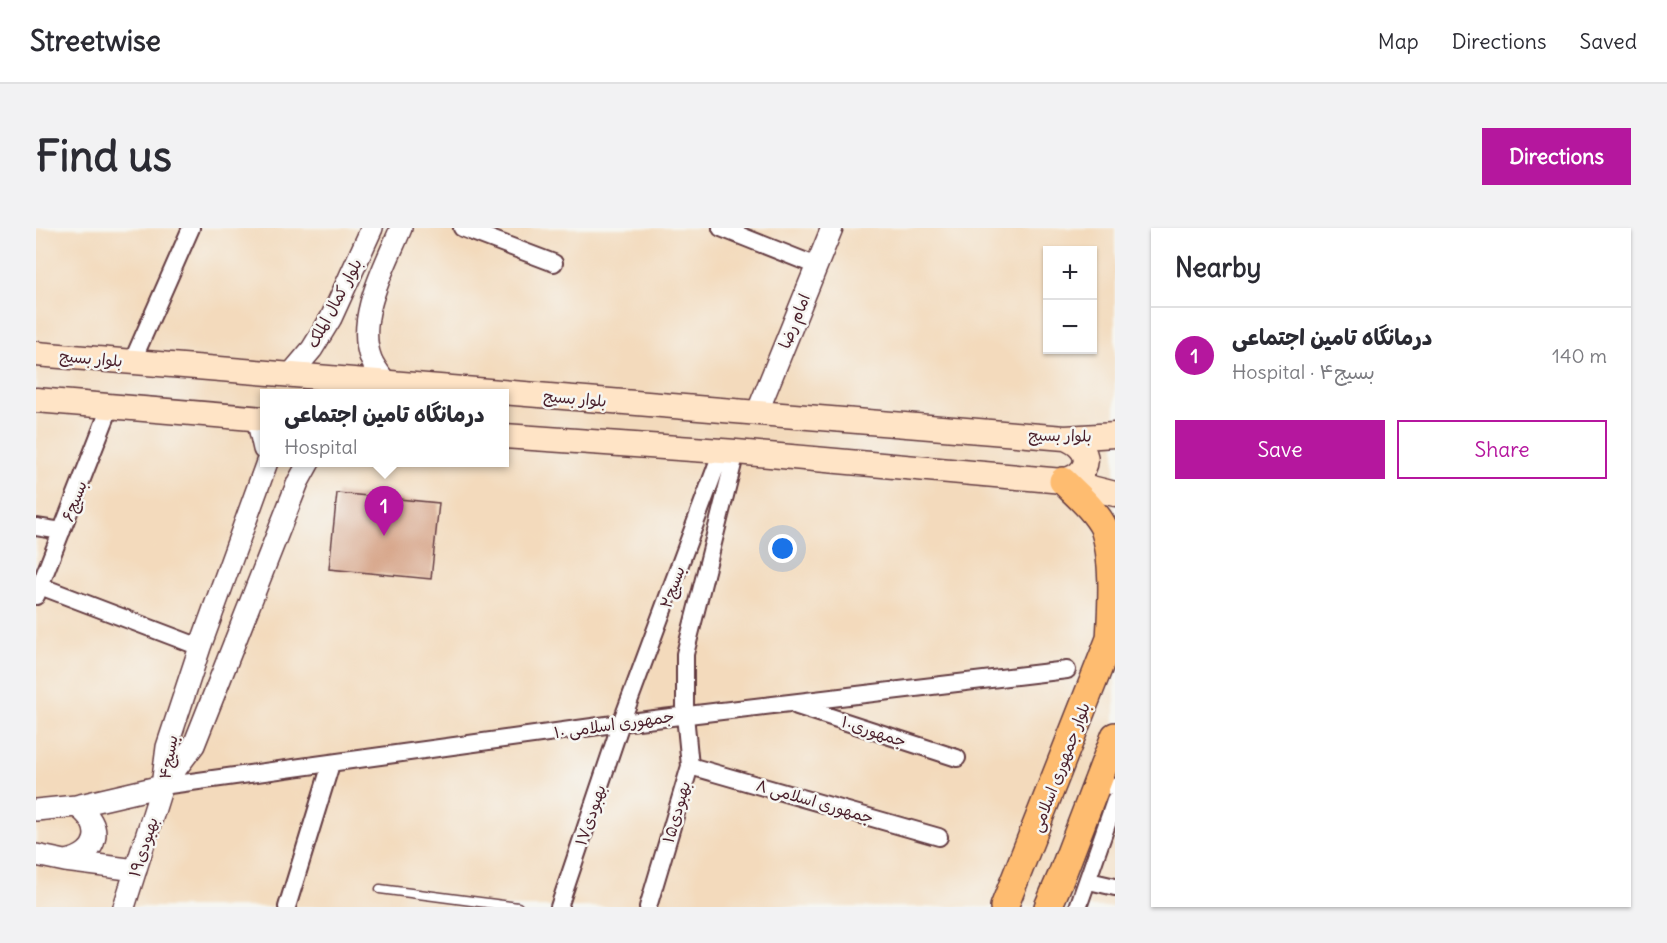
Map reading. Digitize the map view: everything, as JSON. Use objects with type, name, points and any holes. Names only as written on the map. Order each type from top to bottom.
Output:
[{"type":"main road","name":"بلوار بسیج","points":[[36,354],[460,389]]},
{"type":"main road","name":"بلوار بسیج","points":[[509,393],[1065,438],[1115,435]]},
{"type":"main road","points":[[36,400],[260,418]]},
{"type":"main road","points":[[509,436],[729,451],[1064,481],[1115,494]]},
{"type":"main road","points":[[1064,481],[1077,478],[1085,467],[1086,454],[1078,443],[1065,438]]},
{"type":"main road","name":"بلوار جمهوری اسلامی","points":[[1004,907],[1112,633],[1114,576],[1103,527],[1064,481]]},
{"type":"main road","points":[[1048,907],[1109,790],[1115,736]]},
{"type":"street","points":[[132,362],[191,228]]},
{"type":"street","name":"بلوار کمال الملک","points":[[290,375],[312,349],[331,318],[372,228]]},
{"type":"street","name":"بلوار کمال الملک","points":[[386,383],[371,361],[367,344],[368,323],[372,297],[401,228]]},
{"type":"street","points":[[462,228],[554,263]]},
{"type":"street","points":[[721,228],[817,266]]},
{"type":"street","name":"امام رضا","points":[[757,413],[832,228]]},
{"type":"street","name":"بسیج۶","points":[[38,591],[111,405]]},
{"type":"street","name":"بسیج۲","points":[[685,715],[686,654],[729,451]]},
{"type":"street","name":"بسیج۲","points":[[621,723],[729,451]]},
{"type":"street","name":"بسیج۴","points":[[162,786],[167,747],[200,647],[265,467]]},
{"type":"street","name":"بسیج۴","points":[[162,786],[194,745],[298,482],[306,467]]},
{"type":"street","points":[[36,527],[62,531]]},
{"type":"street","points":[[38,591],[200,647]]},
{"type":"street","name":"جمهوری اسلامی ۱۰","points":[[162,786],[621,723],[1067,670]]},
{"type":"street","name":"جمهوری۱۰","points":[[790,704],[957,758]]},
{"type":"street","name":"بهبودی۱۵","points":[[648,907],[690,765],[685,715]]},
{"type":"street","name":"بهبودی۱۷","points":[[559,907],[621,723]]},
{"type":"street","points":[[287,907],[331,764]]},
{"type":"street","name":"جمهوری اسلامی ۸","points":[[690,765],[939,837]]},
{"type":"street","points":[[36,810],[76,806],[162,786]]},
{"type":"street","name":"بهبودی۱۹","points":[[123,907],[162,786]]},
{"type":"street","points":[[1078,907],[1089,881],[1109,790]]},
{"type":"street","points":[[65,861],[78,859],[89,851],[95,839],[94,825],[87,814],[76,806]]},
{"type":"street","points":[[36,855],[136,870]]},
{"type":"street","points":[[1089,881],[1115,887]]},
{"type":"lane","points":[[380,890],[518,907]]},
{"type":"building","points":[[337,493],[439,503],[431,579],[329,569]]},
{"type":"place","name":"درمانگاه تامین اجتماعی","points":[[384,536]]}]
